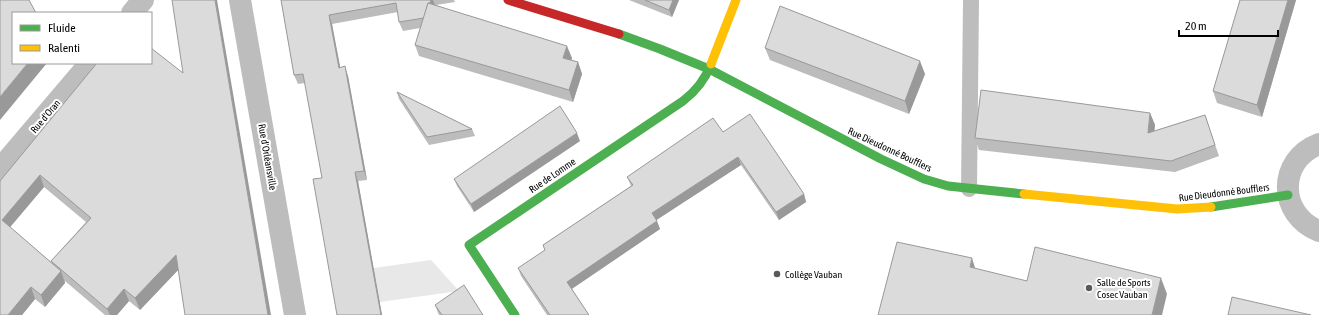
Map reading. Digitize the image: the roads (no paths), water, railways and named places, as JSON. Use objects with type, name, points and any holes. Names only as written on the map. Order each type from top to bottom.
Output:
[{"type":"street","points":[[133,12],[143,0]]},
{"type":"street","name":"Rue d'Orléansville","points":[[240,0],[295,315]]},
{"type":"street","name":"Rue Dieudonné Boufflers","points":[[508,0],[638,41],[687,59],[881,159],[924,179],[948,186],[1177,209],[1205,208],[1288,195]]},
{"type":"street","points":[[709,69],[736,0]]},
{"type":"street","name":"Rue d'Oran","points":[[0,169],[89,64]]},
{"type":"street","name":"Rue de Lomme","points":[[516,315],[469,244],[683,101],[701,84],[709,69]]},
{"type":"street","points":[[1319,144],[1305,152],[1296,162],[1292,168],[1288,181],[1288,195],[1292,208],[1301,220],[1319,231]]},
{"type":"lane","points":[[969,189],[971,0]]},
{"type":"place","name":"Collège Vauban","points":[[777,274]]},
{"type":"place","name":"Salle de Sports Cosec Vauban","points":[[1089,288]]}]
